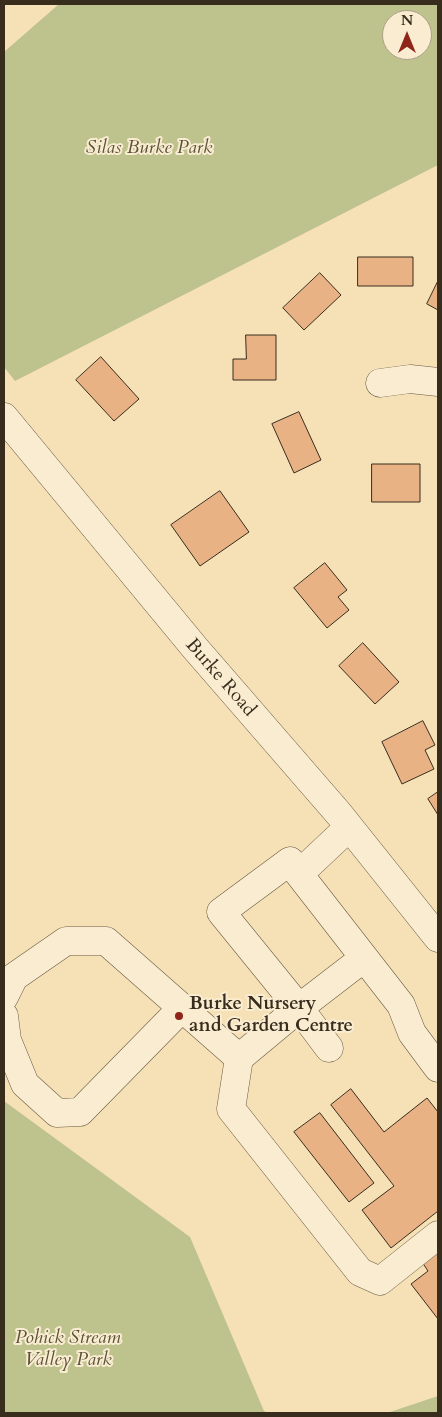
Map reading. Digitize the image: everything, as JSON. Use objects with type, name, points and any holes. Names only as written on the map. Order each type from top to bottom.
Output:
[{"type":"street","points":[[380,383],[410,379],[438,382]]},
{"type":"street","name":"Burke Road","points":[[4,417],[195,648],[349,827],[438,938]]},
{"type":"street","points":[[299,874],[349,827]]},
{"type":"street","points":[[329,1048],[221,912],[290,862],[401,1005],[412,1033],[438,1068]]},
{"type":"street","points":[[4,996],[14,977],[66,941],[106,941],[239,1058]]},
{"type":"street","points":[[364,958],[299,1008],[239,1058],[231,1109],[360,1272],[380,1281],[438,1235]]},
{"type":"street","points":[[4,1016],[7,1040],[25,1084],[56,1113],[80,1112],[182,1008]]},
{"type":"green space","name":"Silas Burke Park","points":[[59,4],[438,4],[438,165],[15,381],[4,367],[4,52]]},
{"type":"green space","name":"Pohick Stream Valley Park","points":[[4,1101],[190,1237],[264,1411],[268,1413],[4,1413]]},
{"type":"green space","points":[[438,1396],[438,1413],[387,1413]]},
{"type":"building","points":[[358,257],[413,257],[413,286],[358,286]]},
{"type":"building","points":[[320,273],[341,295],[304,330],[283,308]]},
{"type":"building","points":[[438,281],[438,310],[427,304]]},
{"type":"building","points":[[246,335],[276,335],[276,380],[233,380],[233,359],[246,359]]},
{"type":"building","points":[[101,357],[139,399],[114,421],[76,380]]},
{"type":"building","points":[[299,412],[321,460],[294,473],[272,424]]},
{"type":"building","points":[[372,464],[420,464],[420,502],[372,502]]},
{"type":"building","points":[[220,491],[249,532],[200,566],[171,525]]},
{"type":"building","points":[[325,563],[347,590],[338,597],[349,610],[327,628],[294,588]]},
{"type":"building","points":[[363,643],[399,682],[375,704],[339,666]]},
{"type":"building","points":[[423,721],[435,745],[425,750],[434,769],[402,784],[382,742]]},
{"type":"building","points":[[438,792],[438,815],[428,799]]},
{"type":"building","points":[[351,1089],[384,1132],[427,1098],[438,1112],[438,1211],[391,1248],[362,1210],[394,1186],[331,1105]]},
{"type":"building","points":[[320,1113],[374,1183],[349,1202],[294,1132]]},
{"type":"building","points":[[438,1250],[438,1319],[411,1284],[428,1271],[422,1262]]},
{"type":"place","name":"Burke Nursery and Garden Centre","points":[[179,1016]]}]
